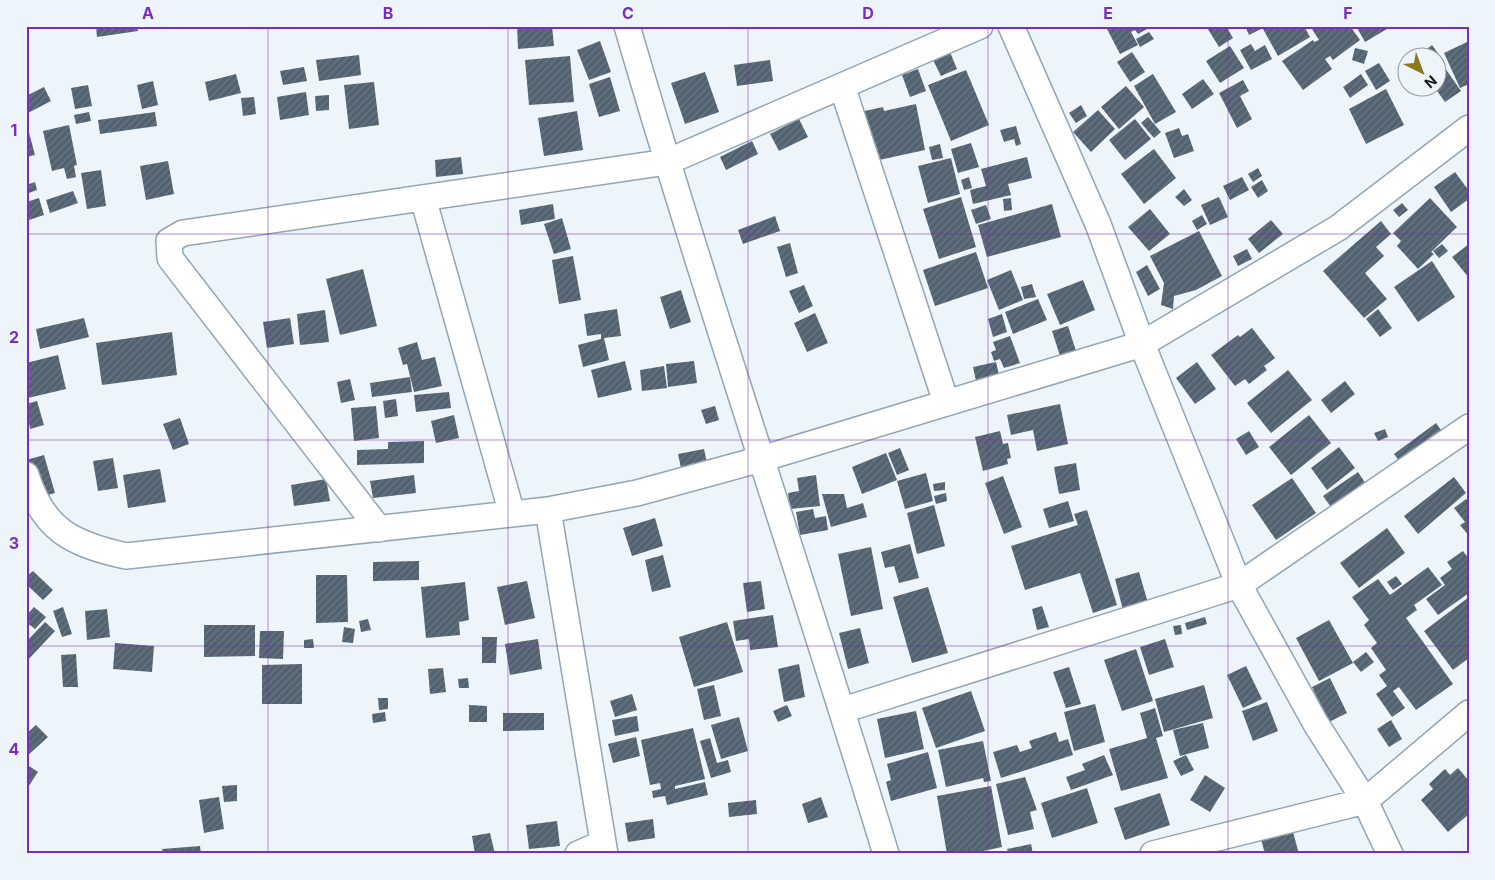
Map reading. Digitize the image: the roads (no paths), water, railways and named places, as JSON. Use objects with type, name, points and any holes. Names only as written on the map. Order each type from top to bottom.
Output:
[{"type":"street","points":[[627,26],[667,162],[886,854]]},
{"type":"street","points":[[379,529],[170,258],[169,241],[183,233],[667,162],[980,26]]},
{"type":"street","points":[[1011,26],[1098,224],[1142,344],[1239,584],[1316,724],[1365,801],[1390,854]]},
{"type":"street","points":[[842,86],[946,402]]},
{"type":"street","points":[[26,475],[33,497],[48,521],[66,535],[93,549],[126,556],[548,510],[637,493],[761,459],[1142,344],[1338,228],[1469,128]]},
{"type":"street","points":[[423,198],[512,514]]},
{"type":"street","points":[[842,710],[1239,584],[1469,427]]},
{"type":"street","points":[[548,510],[604,848],[578,854]]},
{"type":"street","points":[[1153,854],[1365,801],[1469,713]]}]
